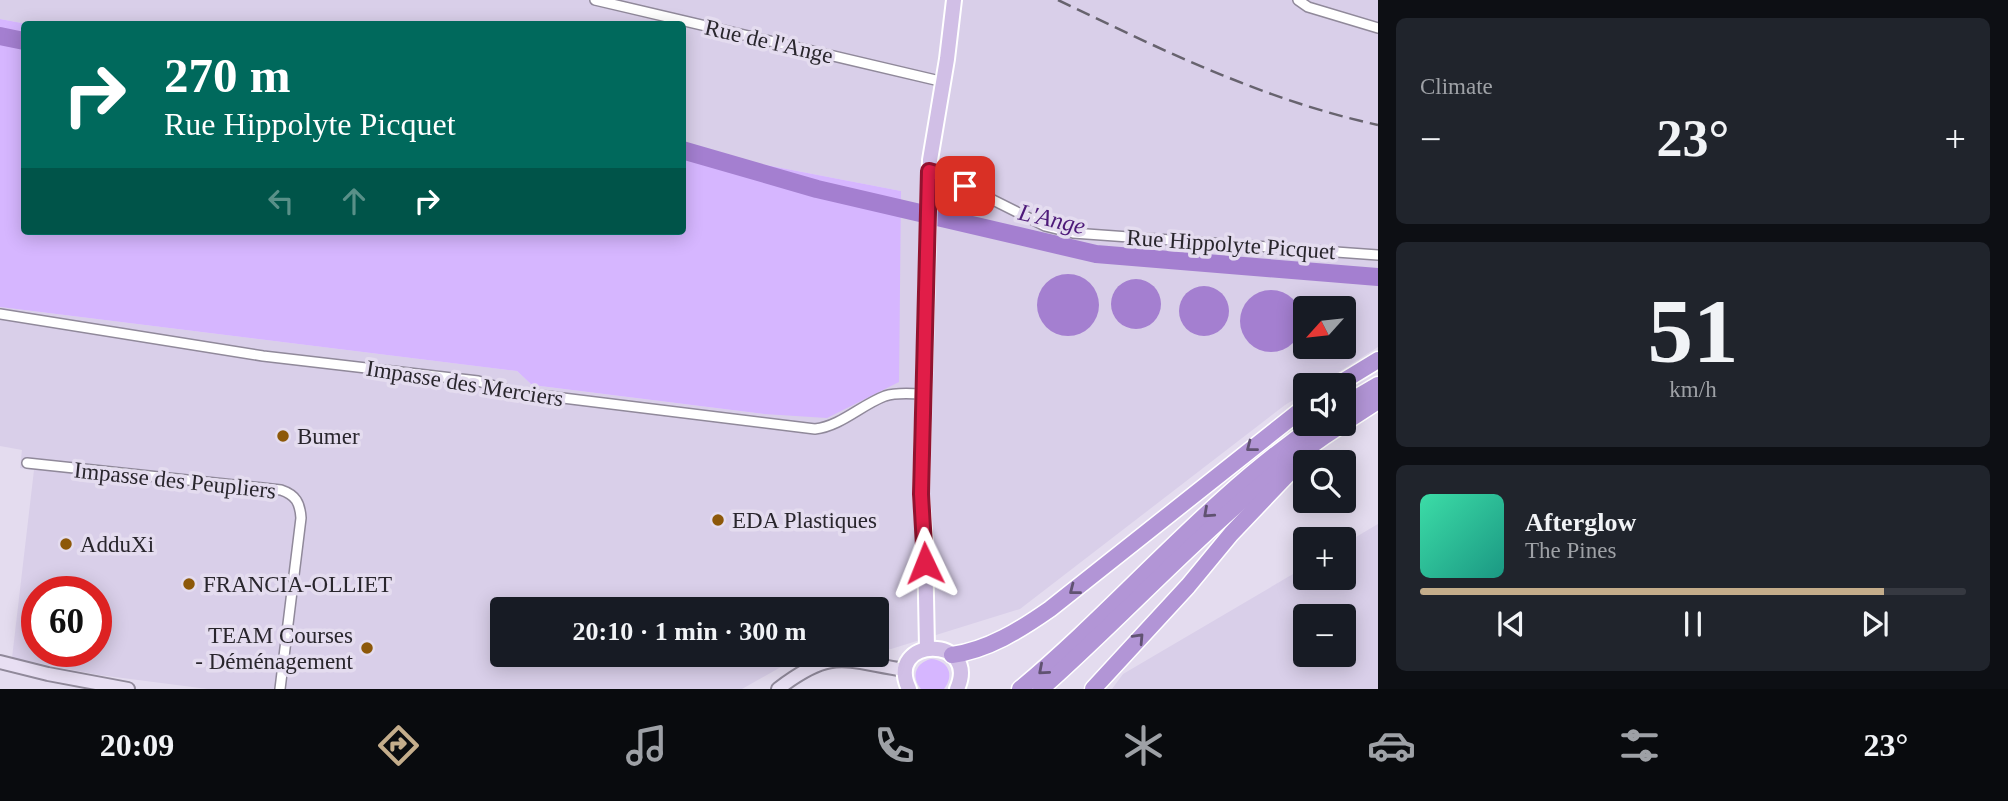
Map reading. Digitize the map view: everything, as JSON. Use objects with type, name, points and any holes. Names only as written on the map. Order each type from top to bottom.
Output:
[{"type":"highway","points":[[1356,373],[1378,360]]},
{"type":"highway","points":[[1356,398],[1378,385]]},
{"type":"highway","points":[[1356,413],[1378,401]]},
{"type":"highway","points":[[951,655],[968,653],[987,645],[1050,609],[1293,416]]},
{"type":"highway","points":[[1020,689],[1209,512],[1272,457],[1313,436]]},
{"type":"highway","points":[[1041,689],[1238,504],[1320,436]]},
{"type":"highway","points":[[1093,689],[1188,586],[1231,534],[1324,436]]},
{"type":"main road","points":[[927,648],[921,494],[929,171],[954,0]]},
{"type":"main road","points":[[909,689],[905,670],[912,657],[927,648],[939,648],[951,655],[958,665],[961,674],[957,689]]},
{"type":"main road","points":[[778,689],[802,671],[824,662],[842,659],[905,670]]},
{"type":"main road","points":[[0,662],[128,689]]},
{"type":"street","name":"Rue de l'Ange","points":[[595,0],[684,21]]},
{"type":"street","points":[[1298,0],[1308,7],[1378,28]]},
{"type":"street","name":"Rue de l'Ange","points":[[686,21],[944,82]]},
{"type":"street","name":"Rue Hippolyte Picquet","points":[[929,171],[943,175],[1045,226],[1073,233],[1378,255]]},
{"type":"street","name":"Impasse des Merciers","points":[[0,314],[263,356],[478,380],[514,392],[815,429],[829,426],[884,397],[923,394]]},
{"type":"street","name":"Impasse des Peupliers","points":[[27,463],[281,491],[297,499],[301,518],[280,689]]},
{"type":"shaded area","points":[[0,0],[1378,0],[1378,347],[1337,373],[1293,373],[1293,400],[1020,609],[891,649],[889,597],[490,597],[490,667],[781,667],[742,689],[208,689],[58,667],[112,667],[112,576],[22,576],[34,470],[20,468],[22,450],[0,446],[0,307],[517,371],[532,385],[764,414],[901,191],[686,150],[686,21],[0,19]]},
{"type":"shaded area","points":[[0,19],[21,23],[21,235],[686,235],[686,150],[901,191],[899,382],[827,418],[764,414],[532,385],[517,371],[0,307]]},
{"type":"shaded area","points":[[1068,274],[1080,276],[1090,283],[1097,293],[1097,317],[1090,327],[1080,334],[1068,336],[1056,334],[1046,327],[1039,317],[1037,305],[1039,293],[1046,283],[1056,276]]},
{"type":"shaded area","points":[[1136,279],[1154,286],[1161,304],[1154,322],[1136,329],[1118,322],[1111,304],[1118,286]]},
{"type":"shaded area","points":[[1204,286],[1222,293],[1229,311],[1222,329],[1204,336],[1186,329],[1179,311],[1186,293]]},
{"type":"shaded area","points":[[1265,291],[1288,295],[1293,299],[1293,343],[1271,352],[1254,347],[1245,338],[1241,327],[1245,304],[1254,295]]},
{"type":"shaded area","points":[[1378,524],[1378,689],[1112,689],[1123,674],[1293,574],[1293,590],[1356,590],[1356,537]]},
{"type":"shaded area","points":[[21,581],[21,660],[12,658]]},
{"type":"shaded area","points":[[931,659],[942,662],[948,669],[949,679],[944,689],[921,689],[916,680],[918,667]]},
{"type":"waterway","name":"L'Ange","points":[[0,36],[21,40]]},
{"type":"waterway","name":"L'Ange","points":[[686,151],[817,189],[1096,254],[1378,277]]},
{"type":"railway","points":[[1058,0],[1175,55],[1254,88],[1336,115],[1378,125]]},
{"type":"place","name":"Bumer","points":[[283,436]]},
{"type":"place","name":"EDA Plastiques","points":[[718,520]]},
{"type":"place","name":"AdduXi","points":[[66,544]]},
{"type":"place","name":"FRANCIA-OLLIET","points":[[189,584]]},
{"type":"place","name":"TEAM Courses - Déménagement","points":[[367,648]]},
{"type":"route","points":[[925,563],[921,494],[929,171],[965,186]]}]
